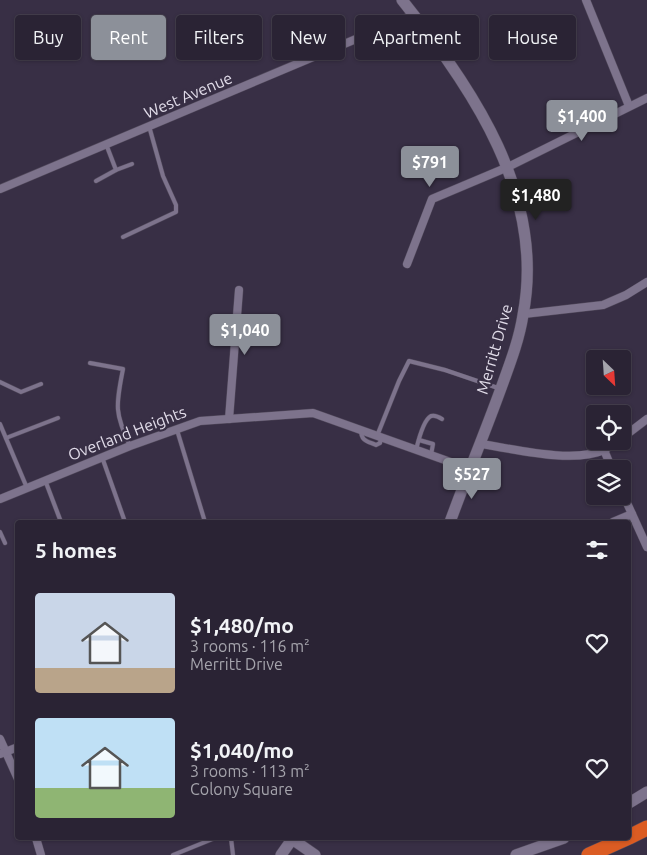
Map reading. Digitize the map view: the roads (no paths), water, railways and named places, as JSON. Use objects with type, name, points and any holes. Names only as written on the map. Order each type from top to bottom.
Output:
[{"type":"highway","points":[[631,836],[647,828]]},
{"type":"highway","points":[[589,855],[622,840]]},
{"type":"main road","name":"Merritt Drive","points":[[402,0],[450,64],[481,111],[508,167],[519,204],[527,246],[527,283],[524,314],[511,360],[481,444],[451,520]]},
{"type":"main road","points":[[631,802],[647,792]]},
{"type":"main road","points":[[281,855],[291,840]]},
{"type":"main road","points":[[295,840],[315,855]]},
{"type":"main road","points":[[516,855],[558,840]]},
{"type":"street","points":[[589,1],[629,106]]},
{"type":"street","name":"West Avenue","points":[[0,189],[414,14]]},
{"type":"street","points":[[407,264],[432,200],[508,167],[647,98]]},
{"type":"street","points":[[524,314],[603,305],[626,295],[647,282]]},
{"type":"street","points":[[229,419],[240,290]]},
{"type":"street","name":"Overland Heights","points":[[0,499],[102,457],[200,420],[313,413],[470,469]]},
{"type":"street","points":[[631,431],[647,419]]},
{"type":"street","points":[[481,444],[569,456],[604,450],[608,460]]},
{"type":"street","points":[[628,505],[646,542]]},
{"type":"street","points":[[618,520],[632,514]]},
{"type":"street","points":[[0,739],[3,753],[15,774]]},
{"type":"street","points":[[3,753],[15,748]]},
{"type":"street","points":[[36,840],[40,855]]},
{"type":"lane","points":[[123,238],[176,212],[176,205],[163,176],[149,126]]},
{"type":"lane","points":[[106,144],[116,170]]},
{"type":"lane","points":[[96,181],[132,164]]},
{"type":"lane","points":[[379,437],[399,381],[409,361],[445,370],[500,389]]},
{"type":"lane","points":[[90,363],[123,369],[116,403],[120,426],[130,446]]},
{"type":"lane","points":[[0,382],[20,392],[41,384]]},
{"type":"lane","points":[[416,450],[428,418],[434,416],[442,418]]},
{"type":"lane","points":[[6,438],[58,418]]},
{"type":"lane","points":[[0,424],[27,488]]},
{"type":"lane","points":[[176,428],[204,520]]},
{"type":"lane","points":[[419,440],[433,444],[431,455]]},
{"type":"lane","points":[[102,457],[124,520]]},
{"type":"lane","points":[[45,480],[60,520]]},
{"type":"lane","points":[[0,532],[5,543]]},
{"type":"lane","points":[[173,855],[210,840]]},
{"type":"lane","points":[[231,840],[233,855]]}]
